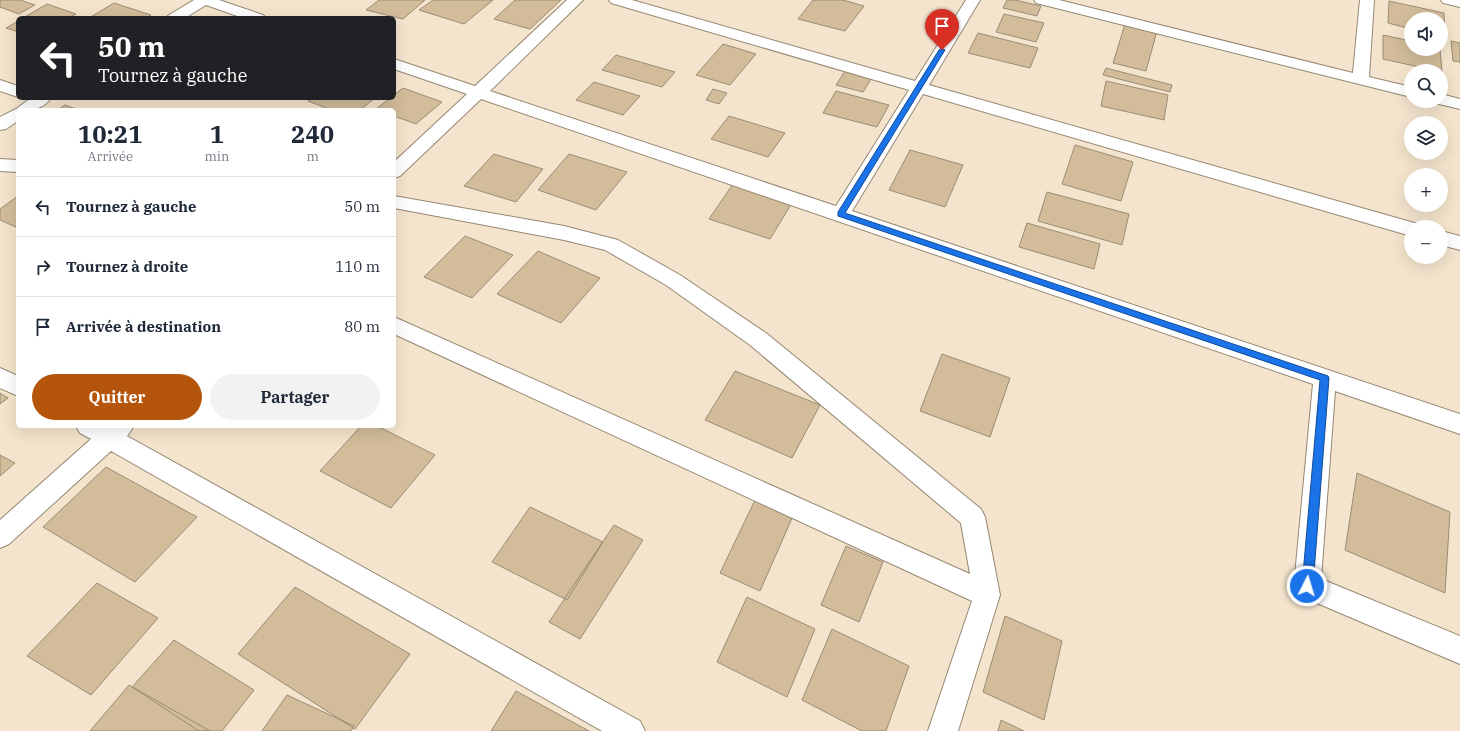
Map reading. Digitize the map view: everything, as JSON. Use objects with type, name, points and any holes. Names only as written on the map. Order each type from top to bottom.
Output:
[{"type":"street","points":[[177,16],[204,0],[252,16]]},
{"type":"street","points":[[396,170],[576,0]]},
{"type":"street","points":[[616,0],[1404,227]]},
{"type":"street","points":[[840,214],[973,0]]},
{"type":"street","points":[[1041,0],[1404,90]]},
{"type":"street","points":[[1361,80],[1367,0]]},
{"type":"street","points":[[1448,0],[1460,3]]},
{"type":"street","points":[[396,65],[1460,424]]},
{"type":"street","points":[[0,85],[16,91]]},
{"type":"street","points":[[27,108],[37,100]]},
{"type":"street","points":[[1448,101],[1460,104]]},
{"type":"street","points":[[0,125],[16,115]]},
{"type":"street","points":[[0,165],[16,166]]},
{"type":"street","points":[[396,202],[564,233],[610,246],[673,280],[758,339],[972,517],[987,595],[943,731]]},
{"type":"street","points":[[1448,240],[1460,243]]},
{"type":"street","points":[[396,326],[987,595]]},
{"type":"street","points":[[0,377],[16,386]]},
{"type":"street","points":[[1325,378],[1307,586],[1460,650]]},
{"type":"street","points":[[0,536],[107,430],[630,731]]},
{"type":"building","points":[[0,0],[20,0],[35,5],[19,14],[0,7]]},
{"type":"building","points":[[379,0],[425,0],[403,19],[396,16],[366,10]]},
{"type":"building","points":[[433,0],[493,0],[464,24],[419,10]]},
{"type":"building","points":[[515,0],[561,0],[530,29],[494,19]]},
{"type":"building","points":[[813,0],[843,0],[864,6],[845,31],[798,19]]},
{"type":"building","points":[[1007,0],[1015,0],[1041,6],[1037,16],[1003,8]]},
{"type":"building","points":[[1389,1],[1439,12],[1404,12],[1404,27],[1388,23]]},
{"type":"building","points":[[114,3],[151,15],[150,16],[92,16]]},
{"type":"building","points":[[47,4],[76,14],[72,16],[26,16]]},
{"type":"building","points":[[1004,14],[1044,23],[1036,42],[996,32]]},
{"type":"building","points":[[16,22],[16,31],[6,28]]},
{"type":"building","points":[[1125,24],[1157,31],[1146,71],[1113,63]]},
{"type":"building","points":[[978,33],[1038,48],[1030,68],[968,53]]},
{"type":"building","points":[[1383,35],[1404,40],[1404,56],[1441,56],[1441,64],[1406,64],[1383,59]]},
{"type":"building","points":[[1451,41],[1460,43],[1460,62],[1453,61]]},
{"type":"building","points":[[723,44],[756,54],[730,85],[696,75]]},
{"type":"building","points":[[616,55],[675,72],[662,87],[602,70]]},
{"type":"building","points":[[847,68],[873,76],[863,92],[836,85]]},
{"type":"building","points":[[1106,68],[1172,85],[1170,92],[1103,75]]},
{"type":"building","points":[[1106,81],[1168,95],[1164,120],[1101,106]]},
{"type":"building","points":[[594,82],[640,96],[623,115],[576,100]]},
{"type":"building","points":[[403,88],[442,102],[416,124],[396,117],[396,108],[377,108],[387,100],[396,100],[396,93]]},
{"type":"building","points":[[713,89],[727,93],[719,104],[706,100]]},
{"type":"building","points":[[836,91],[889,105],[877,127],[823,113]]},
{"type":"building","points":[[372,100],[362,108],[326,108],[308,101]]},
{"type":"building","points":[[65,105],[73,108],[60,108]]},
{"type":"building","points":[[729,116],[785,133],[768,157],[711,139]]},
{"type":"building","points":[[1075,145],[1133,162],[1121,201],[1062,184]]},
{"type":"building","points":[[910,150],[963,165],[945,207],[889,190]]},
{"type":"building","points":[[494,154],[543,169],[516,202],[464,186]]},
{"type":"building","points":[[569,154],[627,172],[596,210],[538,190]]},
{"type":"building","points":[[733,184],[792,203],[770,239],[709,219]]},
{"type":"building","points":[[1047,192],[1129,214],[1122,245],[1038,221]]},
{"type":"building","points":[[16,197],[16,227],[0,220],[0,209]]},
{"type":"building","points":[[1027,223],[1100,244],[1094,269],[1019,247]]},
{"type":"building","points":[[465,236],[513,255],[472,298],[424,277]]},
{"type":"building","points":[[538,251],[600,278],[561,323],[497,294]]},
{"type":"building","points":[[942,354],[1010,378],[990,437],[920,411]]},
{"type":"building","points":[[735,371],[820,405],[792,458],[705,420]]},
{"type":"building","points":[[0,393],[8,398],[0,404]]},
{"type":"building","points":[[359,428],[381,428],[435,455],[391,508],[320,471]]},
{"type":"building","points":[[0,455],[15,463],[0,476]]},
{"type":"building","points":[[106,467],[197,517],[135,582],[43,527]]},
{"type":"building","points":[[1357,473],[1450,512],[1445,593],[1345,550]]},
{"type":"building","points":[[755,500],[793,516],[760,591],[720,573]]},
{"type":"building","points":[[530,507],[603,542],[567,600],[492,562]]},
{"type":"building","points":[[614,525],[643,540],[580,639],[549,622]]},
{"type":"building","points":[[846,546],[883,562],[859,622],[821,605]]},
{"type":"building","points":[[97,583],[158,618],[91,695],[27,656]]},
{"type":"building","points":[[295,587],[410,654],[355,729],[238,654]]},
{"type":"building","points":[[747,597],[815,629],[787,697],[717,662]]},
{"type":"building","points":[[1005,616],[1062,641],[1044,720],[983,692]]},
{"type":"building","points":[[832,629],[909,666],[886,731],[862,731],[802,700]]},
{"type":"building","points":[[174,640],[254,690],[222,731],[199,731],[132,687]]},
{"type":"building","points":[[129,685],[210,731],[90,731]]},
{"type":"building","points":[[516,691],[589,731],[491,731]]},
{"type":"building","points":[[287,695],[354,726],[351,731],[262,731]]},
{"type":"building","points":[[1001,720],[1024,731],[998,731]]},
{"type":"route","points":[[942,50],[840,214],[1325,378],[1307,586]]}]
